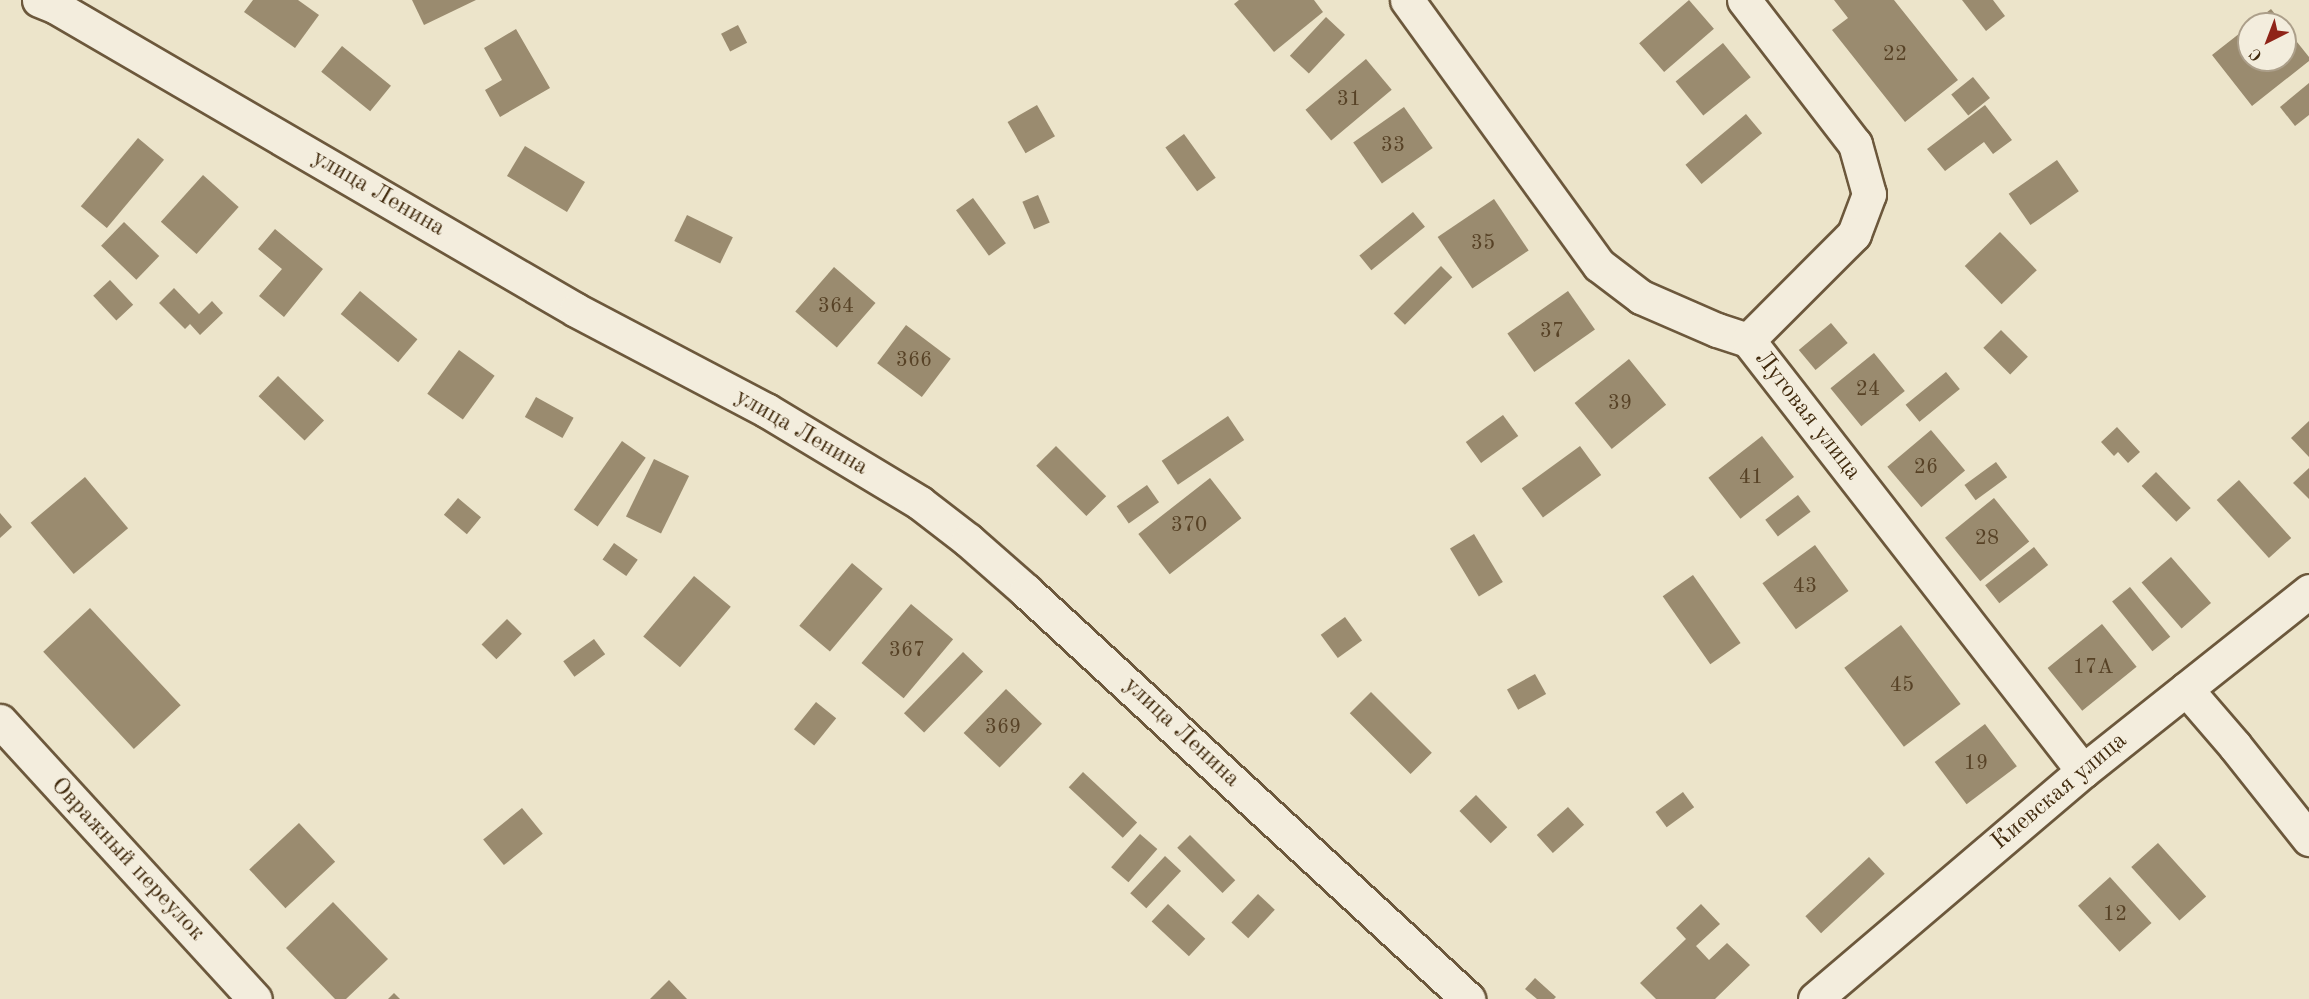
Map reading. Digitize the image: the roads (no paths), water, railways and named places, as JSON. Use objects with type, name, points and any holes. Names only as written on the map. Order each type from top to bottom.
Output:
[{"type":"street","name":"улица Ленина","points":[[39,0],[66,13],[576,310],[766,410],[920,503],[968,540],[1026,591],[1468,999]]},
{"type":"street","points":[[1407,0],[1599,264],[1641,297],[1717,330],[1748,340]]},
{"type":"street","name":"Луговая улица","points":[[1744,0],[1855,144],[1869,194],[1854,234],[1748,340],[2083,771]]},
{"type":"street","name":"Киевская улица","points":[[1815,999],[2083,771],[2309,591]]},
{"type":"street","points":[[2186,689],[2309,838]]},
{"type":"street","name":"Овражный переулок","points":[[0,721],[255,999]]}]
